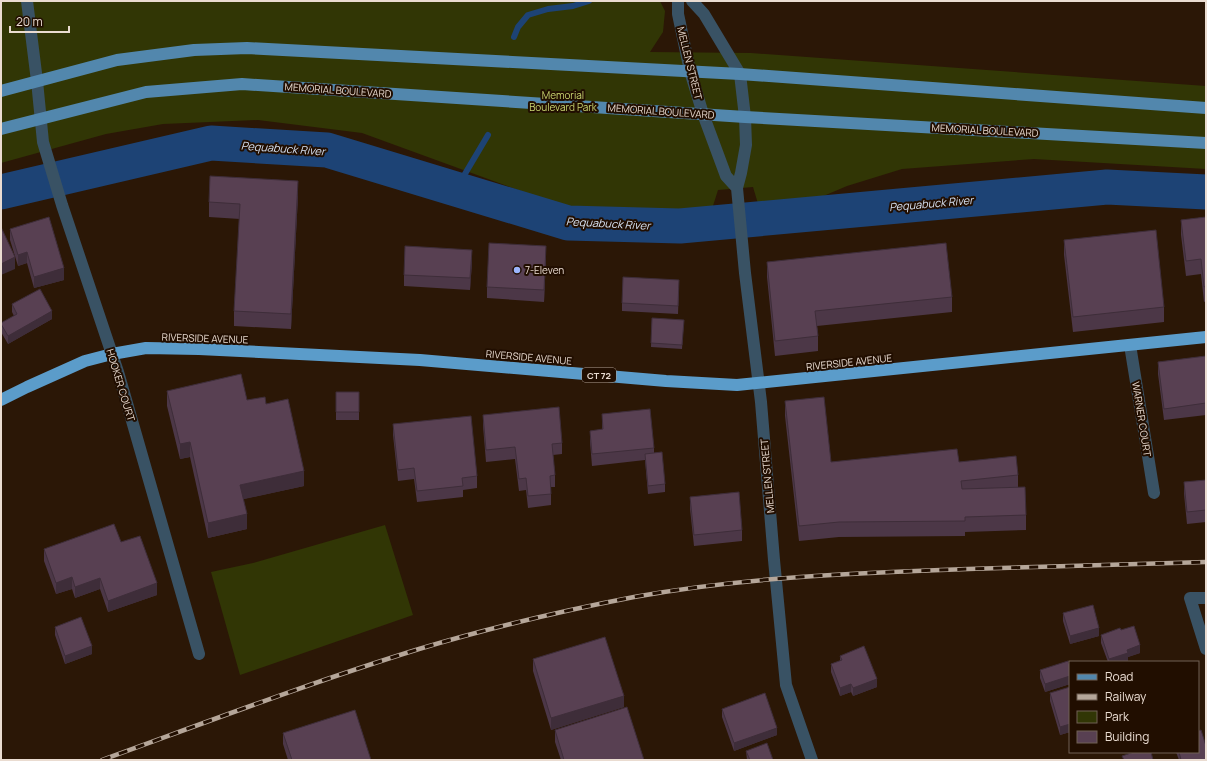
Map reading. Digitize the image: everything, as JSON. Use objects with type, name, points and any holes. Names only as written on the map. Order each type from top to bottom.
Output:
[{"type":"highway","name":"RIVERSIDE AVENUE","points":[[1,400],[85,361],[112,354],[146,348],[199,349],[420,360],[694,383],[737,385],[1206,338]]},
{"type":"main road","points":[[1,91],[117,60],[194,50],[246,48],[740,74],[1206,108]]},
{"type":"main road","name":"MEMORIAL BOULEVARD","points":[[1,129],[146,92],[242,84],[746,117],[1206,143]]},
{"type":"street","name":"HOOKER COURT","points":[[27,1],[43,142],[62,205],[112,354],[199,654]]},
{"type":"street","name":"MELLEN STREET","points":[[678,1],[678,14],[690,71],[703,114],[726,176],[737,188]]},
{"type":"street","name":"MELLEN STREET","points":[[692,1],[704,14],[740,74],[746,117],[746,145],[737,188],[758,383],[786,685],[812,760]]},
{"type":"street","name":"WARNER COURT","points":[[1130,345],[1154,493]]},
{"type":"street","points":[[1206,598],[1190,598],[1206,649]]},
{"type":"green space","name":"Memorial Boulevard Park","points":[[1,1],[660,1],[665,11],[663,32],[650,52],[751,53],[1206,86],[1206,169],[1034,159],[902,169],[847,186],[807,203],[759,207],[753,187],[718,190],[712,209],[605,213],[554,203],[362,133],[258,120],[163,124],[106,134],[1,163]]},
{"type":"green space","points":[[385,525],[413,615],[240,675],[211,572],[253,563]]},
{"type":"building","points":[[210,176],[298,181],[291,314],[234,311],[240,204],[209,202]]},
{"type":"building","points":[[49,217],[64,268],[34,277],[27,252],[18,255],[10,229]]},
{"type":"building","points":[[1206,217],[1206,286],[1204,287],[1201,259],[1186,261],[1181,220]]},
{"type":"building","points":[[1,227],[15,257],[1,264]]},
{"type":"building","points":[[1156,230],[1164,307],[1073,317],[1064,240]]},
{"type":"building","name":"7-Eleven","points":[[489,243],[546,246],[544,290],[487,287]]},
{"type":"building","points":[[946,243],[952,297],[815,311],[818,336],[775,341],[767,262]]},
{"type":"building","points":[[405,246],[472,250],[470,278],[404,275]]},
{"type":"building","points":[[623,277],[679,280],[678,306],[622,303]]},
{"type":"building","points":[[40,289],[52,311],[8,336],[1,323],[17,314],[12,304]]},
{"type":"building","points":[[652,318],[684,320],[682,345],[651,343]]},
{"type":"building","points":[[1206,356],[1206,403],[1164,409],[1158,362]]},
{"type":"building","points":[[241,374],[247,400],[265,397],[266,404],[288,399],[304,471],[240,485],[247,514],[208,523],[190,442],[180,444],[167,391]]},
{"type":"building","points":[[336,392],[359,392],[359,412],[336,412]]},
{"type":"building","points":[[824,397],[831,462],[957,449],[959,462],[1016,456],[1018,475],[961,481],[962,489],[1025,487],[1026,515],[965,517],[965,521],[839,522],[799,526],[785,401]]},
{"type":"building","points":[[559,407],[562,443],[552,444],[555,475],[550,476],[551,494],[528,496],[526,478],[519,479],[515,447],[486,450],[483,415]]},
{"type":"building","points":[[650,409],[654,448],[592,454],[590,431],[603,429],[602,414]]},
{"type":"building","points":[[471,416],[477,476],[462,478],[463,486],[417,491],[414,468],[398,470],[393,424]]},
{"type":"building","points":[[662,452],[665,484],[648,486],[645,454]]},
{"type":"building","points":[[1206,480],[1206,510],[1187,512],[1184,482]]},
{"type":"building","points":[[739,492],[742,530],[694,535],[690,497]]},
{"type":"building","points":[[114,524],[121,542],[140,536],[157,583],[108,601],[100,578],[75,587],[72,577],[56,583],[44,549]]},
{"type":"building","points":[[1093,605],[1099,628],[1070,636],[1063,613]]},
{"type":"building","points":[[81,617],[92,646],[65,656],[55,627]]},
{"type":"building","points":[[1134,626],[1140,645],[1127,650],[1128,653],[1109,659],[1101,635],[1120,628],[1121,630]]},
{"type":"building","points":[[605,637],[624,696],[551,718],[533,659]]},
{"type":"building","points":[[864,646],[877,679],[853,688],[851,684],[840,688],[831,664],[842,660],[840,656]]},
{"type":"building","points":[[1068,661],[1069,664],[1069,676],[1045,684],[1040,670]]},
{"type":"building","points":[[1069,687],[1069,724],[1060,727],[1050,693]]},
{"type":"building","points":[[765,693],[777,728],[734,743],[722,709]]},
{"type":"building","points":[[627,707],[644,760],[564,760],[555,730]]},
{"type":"building","points":[[355,710],[371,760],[292,760],[283,733]]},
{"type":"building","points":[[1201,730],[1206,746],[1206,760],[1181,760],[1179,753],[1199,753],[1199,731]]},
{"type":"building","points":[[767,743],[773,760],[750,760],[746,751]]},
{"type":"building","points":[[1131,753],[1151,753],[1153,760],[1124,760],[1122,756]]},
{"type":"waterway","points":[[514,37],[518,27],[528,15],[548,9],[573,6],[589,1]]},
{"type":"waterway","points":[[456,189],[488,135]]},
{"type":"waterway","name":"Pequabuck River","points":[[1,192],[211,143],[327,150],[568,223],[680,226],[1107,187],[1206,192]]},
{"type":"railway","points":[[102,760],[299,689],[419,649],[525,620],[634,597],[675,590],[758,580],[842,574],[1206,562]]},
{"type":"place","name":"7-Eleven","points":[[517,270]]}]
